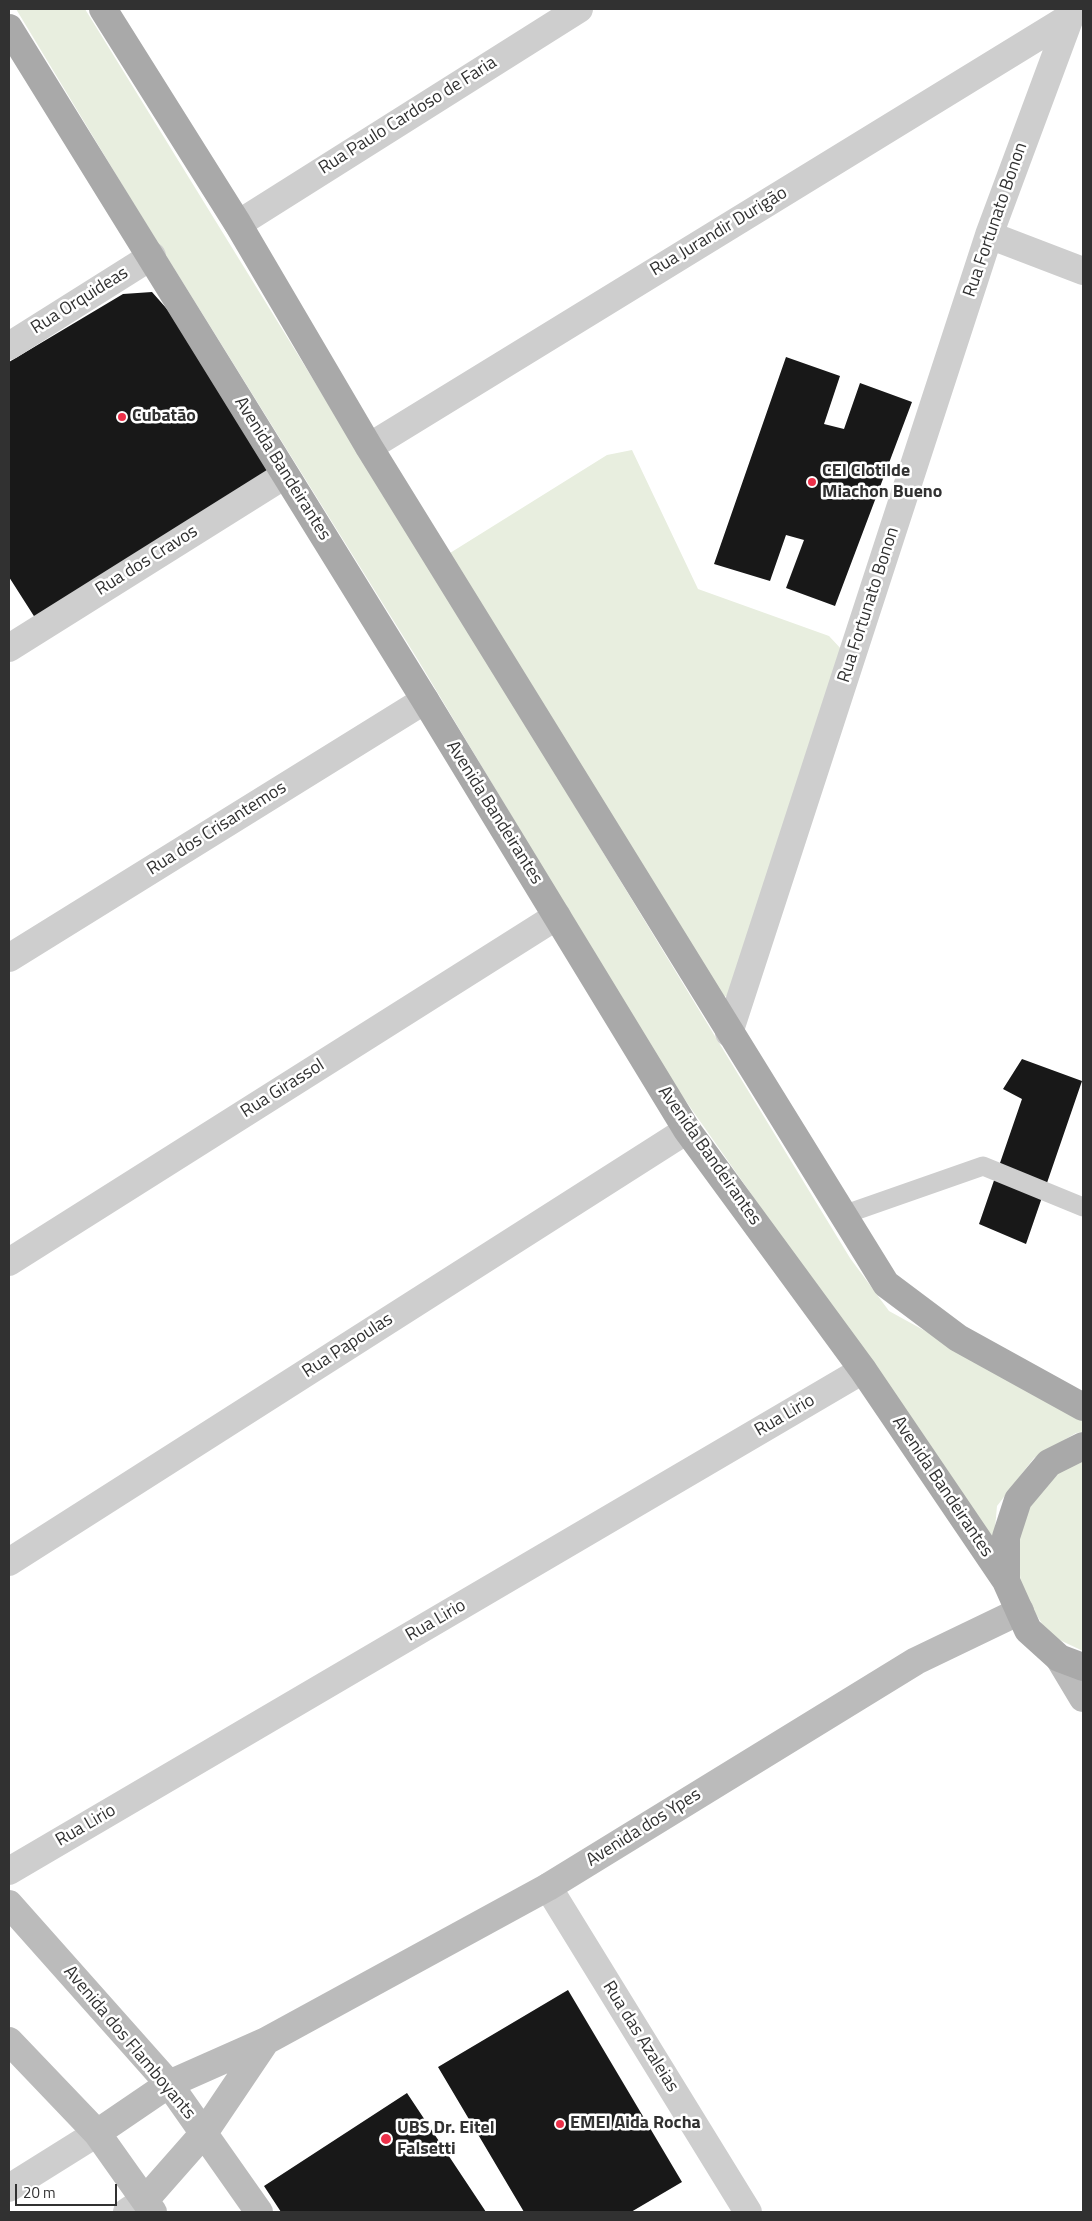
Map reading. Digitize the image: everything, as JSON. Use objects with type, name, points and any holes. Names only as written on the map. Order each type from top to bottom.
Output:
[{"type":"main road","points":[[103,9],[238,224],[369,447],[729,1033],[886,1284],[958,1338],[1083,1407]]},
{"type":"main road","name":"Avenida Bandeirantes","points":[[10,34],[152,256],[687,1130],[863,1370],[1006,1581],[1028,1630],[1071,1663]]},
{"type":"main road","points":[[1006,1581],[1006,1537],[1018,1500],[1049,1463],[1083,1446]]},
{"type":"main road","name":"Avenida dos Ypes","points":[[97,2133],[169,2084],[266,2041],[548,1888],[916,1661],[1020,1611]]},
{"type":"main road","points":[[1071,1663],[1083,1698]]},
{"type":"main road","name":"Avenida dos Flamboyants","points":[[9,1904],[169,2084],[259,2212]]},
{"type":"main road","points":[[9,2041],[97,2133],[142,2208]]},
{"type":"main road","name":"Avenida dos Ypes","points":[[142,2208],[204,2133],[266,2041]]},
{"type":"street","name":"Rua Paulo Cardoso de Faria","points":[[238,224],[579,9]]},
{"type":"street","name":"Rua Fortunato Bonon","points":[[729,1033],[988,235],[1071,13]]},
{"type":"street","name":"Rua Jurandir Durigão","points":[[369,447],[1071,13]]},
{"type":"street","points":[[988,235],[1083,270]]},
{"type":"street","name":"Rua Orquideas","points":[[9,346],[152,256]]},
{"type":"street","name":"Rua dos Cravos","points":[[9,648],[285,475]]},
{"type":"street","name":"Rua dos Crisantemos","points":[[9,958],[425,700]]},
{"type":"street","name":"Rua Girassol","points":[[9,1262],[557,916]]},
{"type":"street","name":"Rua Papoulas","points":[[9,1562],[687,1130]]},
{"type":"street","name":"Rua Lirio","points":[[9,1871],[863,1370]]},
{"type":"street","name":"Rua das Azaleias","points":[[548,1888],[748,2212]]},
{"type":"street","name":"Avenida dos Ypes","points":[[9,2188],[97,2133]]},
{"type":"lane","points":[[843,1215],[983,1166],[1083,1207]]},
{"type":"green space","points":[[16,9],[85,9],[489,665],[850,1258],[889,1311],[1083,1418],[1083,1432],[1076,1433],[1034,1458],[997,1506],[994,1539],[664,1070],[418,660],[129,196]]},
{"type":"green space","points":[[632,450],[698,589],[829,636],[843,651],[729,996],[720,997],[450,553],[607,455]]},
{"type":"green space","points":[[1083,1459],[1083,1651],[1049,1635],[1021,1590],[1017,1526],[1050,1473]]},
{"type":"building","name":"Cubatão","points":[[152,292],[174,317],[269,473],[39,624],[9,577],[9,362],[123,294]]},
{"type":"building","name":"CEI Clotilde Miachon Bueno","points":[[786,357],[840,376],[824,424],[844,429],[860,383],[912,402],[835,606],[786,588],[804,540],[786,535],[770,581],[714,564]]},
{"type":"building","points":[[1022,1059],[1082,1081],[1026,1244],[979,1224],[1022,1099],[1003,1089]]},
{"type":"building","name":"EMEI Aida Rocha","points":[[568,1990],[682,2182],[631,2212],[524,2212],[438,2067]]},
{"type":"building","name":"UBS Dr. Eitel Falsetti","points":[[407,2093],[486,2212],[281,2212],[264,2186]]},
{"type":"place","name":"Cubatão","points":[[122,417]]},
{"type":"place","name":"CEI Clotilde Miachon Bueno","points":[[812,482]]},
{"type":"place","name":"EMEI Aida Rocha","points":[[560,2124]]},
{"type":"place","name":"UBS Dr. Eitel Falsetti","points":[[386,2139]]}]
